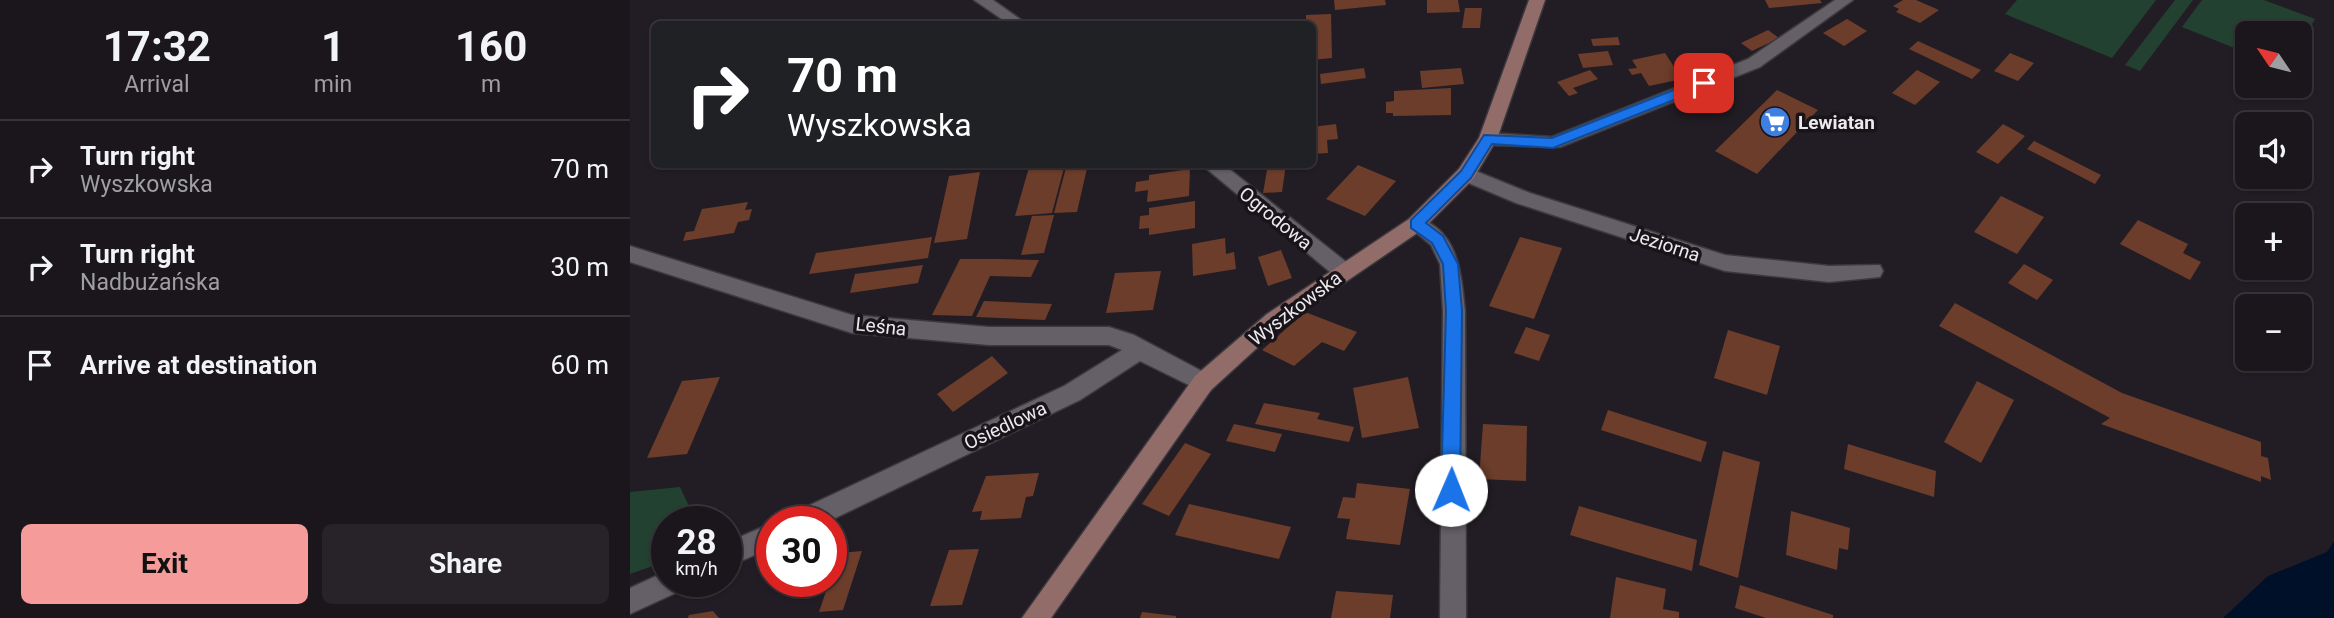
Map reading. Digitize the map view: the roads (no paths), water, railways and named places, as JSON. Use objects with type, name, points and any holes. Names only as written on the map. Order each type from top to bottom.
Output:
[{"type":"street","points":[[982,0],[1014,21]]},
{"type":"street","name":"Wyszkowska","points":[[1035,618],[1203,383],[1274,320],[1416,224],[1466,174],[1488,139],[1537,0]]},
{"type":"street","points":[[1488,139],[1553,143],[1754,62],[1844,0]]},
{"type":"street","name":"Ogrodowa","points":[[1215,168],[1343,271]]},
{"type":"street","name":"Jeziorna","points":[[1466,174],[1523,198],[1726,263],[1829,274],[1873,271]]},
{"type":"street","points":[[1416,224],[1438,240],[1450,264],[1454,311],[1451,490],[1453,618]]},
{"type":"street","name":"Leśna","points":[[630,254],[852,324],[989,335],[1110,336],[1126,341],[1139,351]]},
{"type":"street","points":[[1139,351],[1203,383]]},
{"type":"street","name":"Osiedlowa","points":[[834,506],[1072,393],[1139,351]]},
{"type":"street","points":[[630,601],[651,591]]},
{"type":"water","points":[[2334,541],[2334,618],[2223,618],[2268,576],[2327,552]]},
{"type":"place","name":"Lewiatan","points":[[1775,122]]}]
